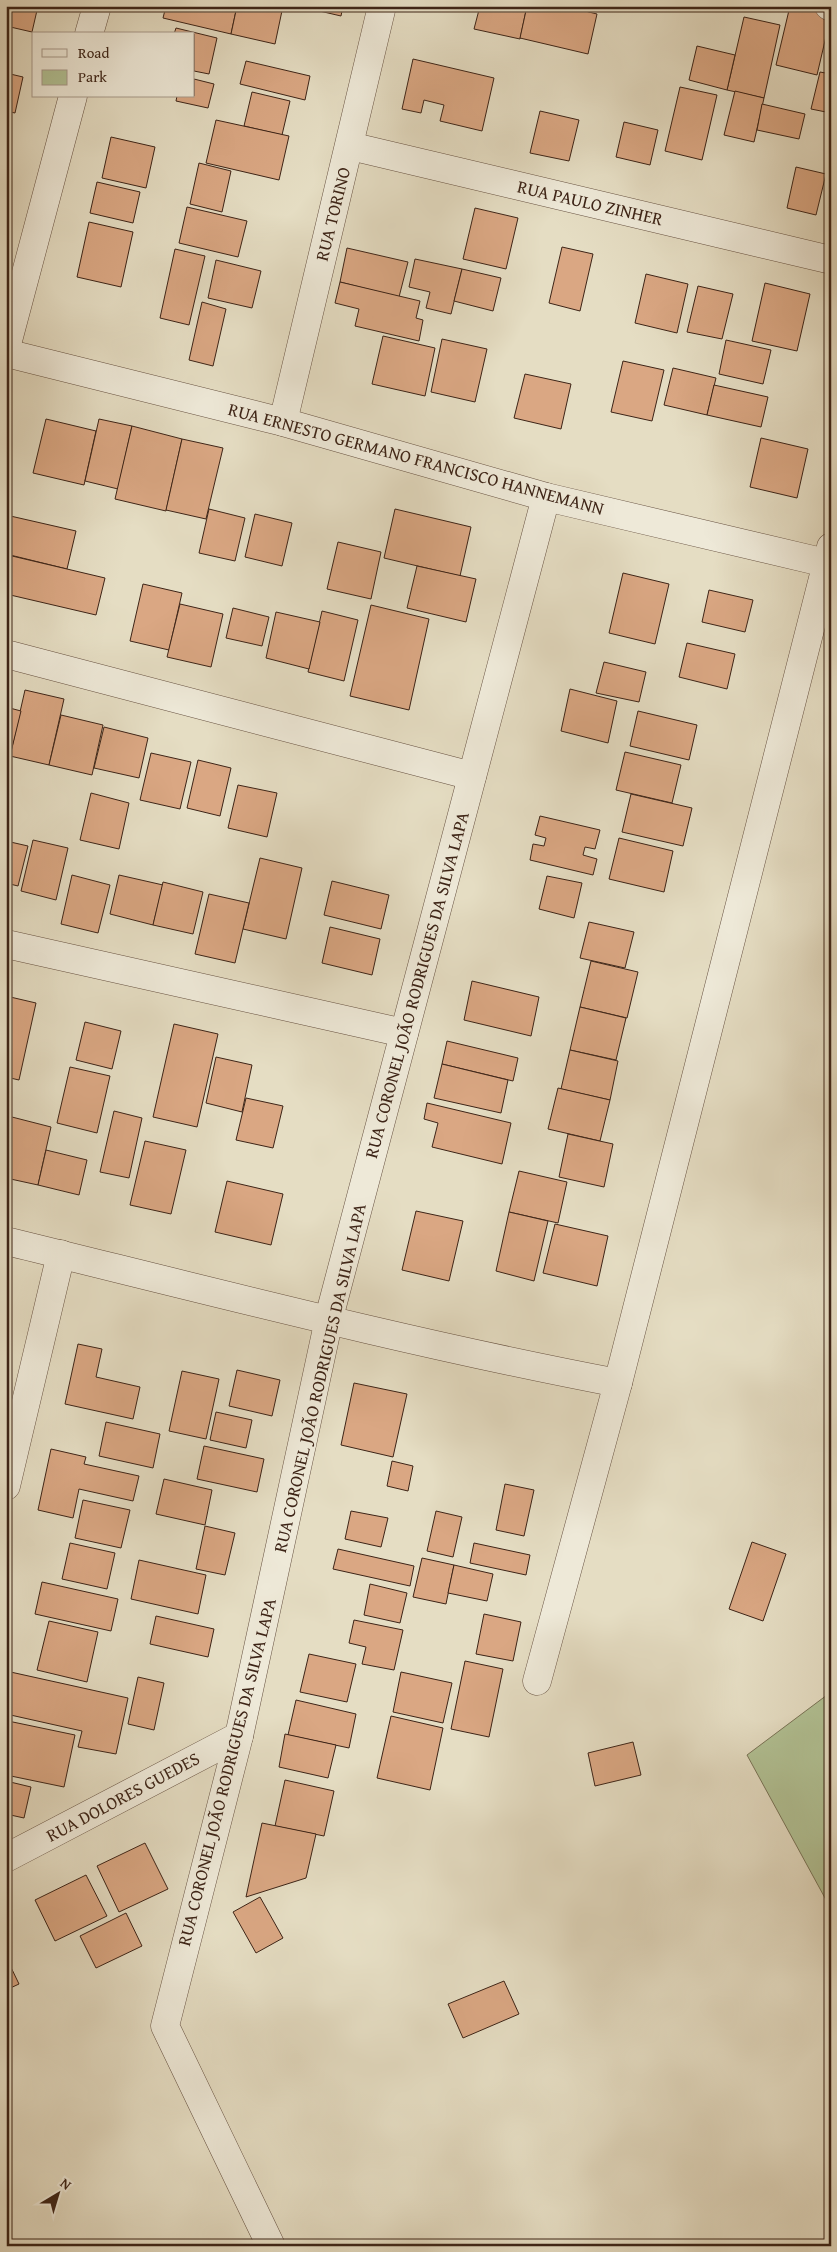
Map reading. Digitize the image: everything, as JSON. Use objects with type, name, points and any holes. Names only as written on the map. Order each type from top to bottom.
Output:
[{"type":"street","points":[[90,32],[97,6]]},
{"type":"street","name":"RUA TORINO","points":[[283,422],[382,6]]},
{"type":"street","points":[[6,348],[72,98]]},
{"type":"street","name":"RUA PAULO ZINHER","points":[[350,146],[831,260]]},
{"type":"street","name":"RUA ERNESTO GERMANO FRANCISCO HANNEMANN","points":[[6,353],[283,422],[546,496],[829,555]]},
{"type":"street","name":"RUA CORONEL JOÃO RODRIGUES DA SILVA LAPA","points":[[271,2246],[165,2026],[239,1736],[330,1320],[546,496]]},
{"type":"street","points":[[537,1681],[618,1383],[829,555]]},
{"type":"street","points":[[6,654],[472,776]]},
{"type":"street","points":[[6,944],[404,1033]]},
{"type":"street","points":[[6,1241],[330,1320],[554,1371],[618,1383]]},
{"type":"street","points":[[6,1486],[61,1254]]},
{"type":"street","name":"RUA DOLORES GUEDES","points":[[6,1858],[239,1736]]},
{"type":"green space","points":[[831,1692],[831,1909],[747,1755]]},
{"type":"building","points":[[6,6],[38,6],[32,32],[6,26]]},
{"type":"building","points":[[166,6],[237,6],[231,34],[163,18]]},
{"type":"building","points":[[237,6],[283,6],[275,44],[231,34]]},
{"type":"building","points":[[298,6],[343,6],[341,16]]},
{"type":"building","points":[[480,6],[527,6],[520,39],[474,29]]},
{"type":"building","points":[[527,6],[565,6],[597,14],[588,54],[520,38]]},
{"type":"building","points":[[565,6],[591,6],[590,12]]},
{"type":"building","points":[[790,6],[831,15],[817,75],[776,65]]},
{"type":"building","points":[[744,17],[780,25],[764,98],[727,90]]},
{"type":"building","points":[[176,28],[192,32],[175,32]]},
{"type":"building","points":[[195,33],[217,38],[209,74],[195,71]]},
{"type":"building","points":[[697,46],[735,55],[727,90],[689,80]]},
{"type":"building","points":[[413,59],[494,78],[482,131],[440,121],[444,105],[424,100],[421,113],[402,109]]},
{"type":"building","points":[[246,61],[310,76],[305,100],[240,84]]},
{"type":"building","points":[[820,72],[831,74],[831,113],[811,109]]},
{"type":"building","points":[[6,73],[23,77],[15,113],[6,111]]},
{"type":"building","points":[[195,79],[214,84],[208,108],[176,101],[177,98],[195,98]]},
{"type":"building","points":[[680,87],[717,95],[702,160],[665,151]]},
{"type":"building","points":[[735,91],[764,98],[754,142],[724,135]]},
{"type":"building","points":[[252,92],[290,101],[282,135],[244,126]]},
{"type":"building","points":[[762,104],[805,114],[799,139],[757,130]]},
{"type":"building","points":[[540,111],[579,120],[569,161],[530,153]]},
{"type":"building","points":[[216,120],[289,136],[279,180],[206,163]]},
{"type":"building","points":[[624,122],[658,130],[650,165],[616,157]]},
{"type":"building","points":[[111,137],[155,147],[146,188],[102,178]]},
{"type":"building","points":[[199,163],[231,171],[222,212],[190,204]]},
{"type":"building","points":[[796,167],[826,174],[816,215],[787,208]]},
{"type":"building","points":[[97,182],[140,192],[133,223],[90,213]]},
{"type":"building","points":[[187,207],[247,221],[238,257],[179,243]]},
{"type":"building","points":[[475,208],[518,218],[506,269],[463,259]]},
{"type":"building","points":[[89,222],[133,232],[121,287],[77,277]]},
{"type":"building","points":[[562,247],[593,254],[580,311],[549,303]]},
{"type":"building","points":[[347,248],[408,262],[399,297],[340,282]]},
{"type":"building","points":[[175,249],[205,256],[189,325],[160,318]]},
{"type":"building","points":[[415,259],[462,269],[451,314],[426,308],[430,292],[409,287]]},
{"type":"building","points":[[216,260],[261,271],[252,308],[208,298]]},
{"type":"building","points":[[462,269],[501,278],[493,311],[454,301]]},
{"type":"building","points":[[646,274],[688,284],[677,333],[635,323]]},
{"type":"building","points":[[340,282],[420,301],[416,318],[423,320],[419,341],[355,326],[359,309],[335,303]]},
{"type":"building","points":[[765,283],[810,294],[797,351],[752,341]]},
{"type":"building","points":[[698,286],[733,294],[722,339],[687,332]]},
{"type":"building","points":[[202,302],[226,309],[213,366],[189,360]]},
{"type":"building","points":[[383,336],[435,348],[425,396],[372,384]]},
{"type":"building","points":[[442,339],[487,349],[475,402],[431,392]]},
{"type":"building","points":[[726,340],[771,350],[763,384],[719,374]]},
{"type":"building","points":[[623,361],[664,370],[652,421],[611,412]]},
{"type":"building","points":[[673,368],[716,378],[707,415],[664,405]]},
{"type":"building","points":[[525,374],[571,384],[561,429],[514,418]]},
{"type":"building","points":[[714,385],[768,397],[761,427],[707,415]]},
{"type":"building","points":[[46,419],[96,431],[84,485],[33,473]]},
{"type":"building","points":[[99,419],[132,426],[118,489],[85,481]]},
{"type":"building","points":[[132,426],[182,439],[166,511],[115,499]]},
{"type":"building","points":[[761,438],[808,449],[797,498],[750,487]]},
{"type":"building","points":[[182,439],[223,448],[206,519],[166,510]]},
{"type":"building","points":[[209,509],[245,518],[235,561],[199,553]]},
{"type":"building","points":[[395,509],[471,527],[460,576],[384,558]]},
{"type":"building","points":[[255,514],[292,523],[282,566],[245,557]]},
{"type":"building","points":[[6,515],[76,531],[67,569],[6,554]]},
{"type":"building","points":[[338,542],[381,552],[371,599],[327,589]]},
{"type":"building","points":[[12,556],[105,578],[96,615],[6,594],[6,578]]},
{"type":"building","points":[[417,566],[476,579],[466,622],[407,608]]},
{"type":"building","points":[[623,573],[669,584],[655,644],[609,633]]},
{"type":"building","points":[[143,584],[182,593],[169,650],[130,641]]},
{"type":"building","points":[[709,590],[753,600],[745,632],[702,622]]},
{"type":"building","points":[[180,604],[223,614],[211,667],[167,657]]},
{"type":"building","points":[[371,605],[429,619],[409,710],[350,696]]},
{"type":"building","points":[[233,608],[269,617],[262,646],[226,638]]},
{"type":"building","points":[[322,611],[358,620],[344,681],[308,672]]},
{"type":"building","points":[[276,612],[320,622],[309,669],[266,658]]},
{"type":"building","points":[[687,643],[735,654],[727,689],[679,677]]},
{"type":"building","points":[[604,662],[646,672],[639,702],[596,693]]},
{"type":"building","points":[[570,689],[617,701],[608,743],[561,731]]},
{"type":"building","points":[[25,690],[64,699],[49,765],[10,756]]},
{"type":"building","points":[[6,707],[21,711],[10,756],[6,755]]},
{"type":"building","points":[[638,711],[697,725],[689,760],[630,746]]},
{"type":"building","points":[[61,715],[103,725],[92,775],[49,765]]},
{"type":"building","points":[[104,727],[148,738],[139,778],[94,768]]},
{"type":"building","points":[[625,752],[681,765],[672,803],[616,790]]},
{"type":"building","points":[[151,753],[191,762],[180,809],[140,800]]},
{"type":"building","points":[[198,760],[231,768],[220,816],[187,808]]},
{"type":"building","points":[[238,785],[277,793],[267,837],[228,828]]},
{"type":"building","points":[[91,793],[129,803],[119,849],[80,840]]},
{"type":"building","points":[[631,794],[692,808],[683,846],[622,832]]},
{"type":"building","points":[[540,816],[600,830],[595,849],[585,847],[583,855],[597,859],[593,875],[530,860],[533,844],[544,846],[546,838],[535,835]]},
{"type":"building","points":[[619,838],[673,851],[664,892],[609,879]]},
{"type":"building","points":[[33,840],[68,848],[56,900],[21,891]]},
{"type":"building","points":[[6,841],[28,846],[18,886],[6,883]]},
{"type":"building","points":[[260,858],[302,868],[286,939],[243,929]]},
{"type":"building","points":[[72,875],[110,885],[98,933],[61,924]]},
{"type":"building","points":[[119,875],[163,885],[153,925],[110,914]]},
{"type":"building","points":[[547,876],[582,883],[574,918],[539,909]]},
{"type":"building","points":[[332,881],[389,895],[381,929],[324,915]]},
{"type":"building","points":[[163,882],[203,892],[193,934],[153,925]]},
{"type":"building","points":[[209,894],[249,903],[235,963],[195,954]]},
{"type":"building","points":[[589,922],[634,932],[625,968],[580,958]]},
{"type":"building","points":[[330,927],[380,939],[372,975],[322,963]]},
{"type":"building","points":[[591,961],[638,972],[627,1018],[580,1007]]},
{"type":"building","points":[[472,981],[539,997],[531,1036],[464,1020]]},
{"type":"building","points":[[6,996],[36,1003],[19,1080],[6,1077]]},
{"type":"building","points":[[580,1007],[626,1018],[616,1060],[570,1050]]},
{"type":"building","points":[[85,1022],[121,1031],[112,1069],[76,1060]]},
{"type":"building","points":[[174,1024],[218,1034],[197,1127],[153,1117]]},
{"type":"building","points":[[447,1041],[518,1058],[513,1081],[442,1064]]},
{"type":"building","points":[[570,1050],[618,1061],[610,1100],[561,1089]]},
{"type":"building","points":[[216,1057],[252,1065],[242,1112],[206,1103]]},
{"type":"building","points":[[442,1064],[508,1080],[501,1113],[434,1098]]},
{"type":"building","points":[[70,1067],[110,1076],[97,1133],[57,1123]]},
{"type":"building","points":[[558,1088],[610,1100],[600,1141],[548,1129]]},
{"type":"building","points":[[246,1098],[283,1106],[273,1148],[236,1140]]},
{"type":"building","points":[[427,1103],[511,1123],[502,1164],[432,1147],[438,1123],[424,1119]]},
{"type":"building","points":[[114,1111],[142,1118],[129,1178],[100,1172]]},
{"type":"building","points":[[8,1116],[51,1127],[38,1185],[6,1178],[6,1125]]},
{"type":"building","points":[[568,1134],[613,1144],[604,1187],[559,1177]]},
{"type":"building","points":[[145,1141],[186,1150],[171,1214],[130,1205]]},
{"type":"building","points":[[46,1150],[87,1160],[79,1195],[38,1185]]},
{"type":"building","points":[[519,1171],[567,1182],[558,1223],[509,1212]]},
{"type":"building","points":[[227,1181],[283,1194],[271,1245],[215,1232]]},
{"type":"building","points":[[416,1211],[463,1221],[449,1281],[402,1270]]},
{"type":"building","points":[[509,1212],[548,1221],[534,1281],[496,1271]]},
{"type":"building","points":[[555,1224],[608,1236],[597,1286],[543,1273]]},
{"type":"building","points":[[78,1344],[102,1349],[96,1377],[140,1387],[133,1419],[65,1404]]},
{"type":"building","points":[[237,1370],[280,1380],[272,1416],[229,1406]]},
{"type":"building","points":[[182,1371],[219,1379],[206,1439],[169,1431]]},
{"type":"building","points":[[354,1383],[407,1394],[393,1457],[341,1445]]},
{"type":"building","points":[[216,1412],[252,1420],[246,1448],[210,1440]]},
{"type":"building","points":[[106,1422],[160,1434],[153,1468],[99,1456]]},
{"type":"building","points":[[204,1446],[264,1459],[257,1492],[197,1479]]},
{"type":"building","points":[[51,1449],[86,1457],[84,1464],[139,1476],[133,1501],[79,1489],[73,1518],[38,1510]]},
{"type":"building","points":[[392,1461],[413,1466],[408,1491],[387,1486]]},
{"type":"building","points":[[164,1479],[212,1490],[205,1525],[156,1514]]},
{"type":"building","points":[[505,1484],[534,1490],[524,1536],[496,1530]]},
{"type":"building","points":[[83,1500],[130,1510],[121,1548],[75,1538]]},
{"type":"building","points":[[351,1511],[388,1518],[381,1547],[345,1539]]},
{"type":"building","points":[[436,1511],[462,1517],[453,1557],[427,1551]]},
{"type":"building","points":[[205,1526],[235,1533],[225,1575],[196,1569]]},
{"type":"building","points":[[752,1542],[786,1554],[763,1621],[729,1609]]},
{"type":"building","points":[[70,1543],[115,1553],[107,1589],[62,1579]]},
{"type":"building","points":[[474,1543],[530,1555],[526,1575],[470,1563]]},
{"type":"building","points":[[338,1549],[414,1566],[410,1586],[333,1569]]},
{"type":"building","points":[[422,1558],[454,1565],[446,1604],[413,1597]]},
{"type":"building","points":[[139,1560],[206,1575],[198,1614],[131,1599]]},
{"type":"building","points":[[454,1565],[493,1574],[487,1601],[448,1593]]},
{"type":"building","points":[[42,1582],[118,1599],[111,1631],[35,1614]]},
{"type":"building","points":[[370,1584],[407,1593],[400,1623],[364,1615]]},
{"type":"building","points":[[484,1614],[521,1622],[513,1661],[476,1654]]},
{"type":"building","points":[[156,1616],[214,1629],[208,1657],[150,1644]]},
{"type":"building","points":[[354,1620],[403,1630],[394,1670],[362,1664],[366,1647],[349,1643]]},
{"type":"building","points":[[49,1621],[98,1632],[87,1682],[37,1670]]},
{"type":"building","points":[[309,1654],[356,1664],[347,1702],[300,1692]]},
{"type":"building","points":[[465,1661],[503,1669],[489,1737],[451,1729]]},
{"type":"building","points":[[6,1671],[128,1698],[116,1754],[78,1747],[82,1731],[6,1714]]},
{"type":"building","points":[[401,1672],[452,1683],[443,1723],[393,1712]]},
{"type":"building","points":[[138,1677],[164,1683],[154,1730],[128,1724]]},
{"type":"building","points":[[296,1700],[356,1714],[349,1748],[288,1735]]},
{"type":"building","points":[[391,1716],[443,1728],[430,1790],[377,1778]]},
{"type":"building","points":[[8,1721],[75,1735],[64,1787],[6,1775],[6,1731]]},
{"type":"building","points":[[285,1734],[336,1745],[328,1778],[279,1767]]},
{"type":"building","points":[[633,1742],[641,1775],[595,1786],[588,1753]]},
{"type":"building","points":[[285,1780],[334,1791],[324,1836],[275,1826]]},
{"type":"building","points":[[6,1781],[31,1787],[24,1818],[6,1814]]},
{"type":"building","points":[[262,1823],[316,1834],[306,1878],[246,1897]]},
{"type":"building","points":[[145,1843],[168,1889],[119,1912],[97,1866]]},
{"type":"building","points":[[86,1875],[107,1916],[55,1941],[35,1900]]},
{"type":"building","points":[[260,1897],[283,1938],[256,1953],[233,1912]]},
{"type":"building","points":[[126,1913],[142,1946],[96,1968],[80,1936]]},
{"type":"building","points":[[6,1957],[19,1984],[6,1990]]},
{"type":"building","points":[[504,1981],[519,2014],[463,2038],[448,2004]]}]
